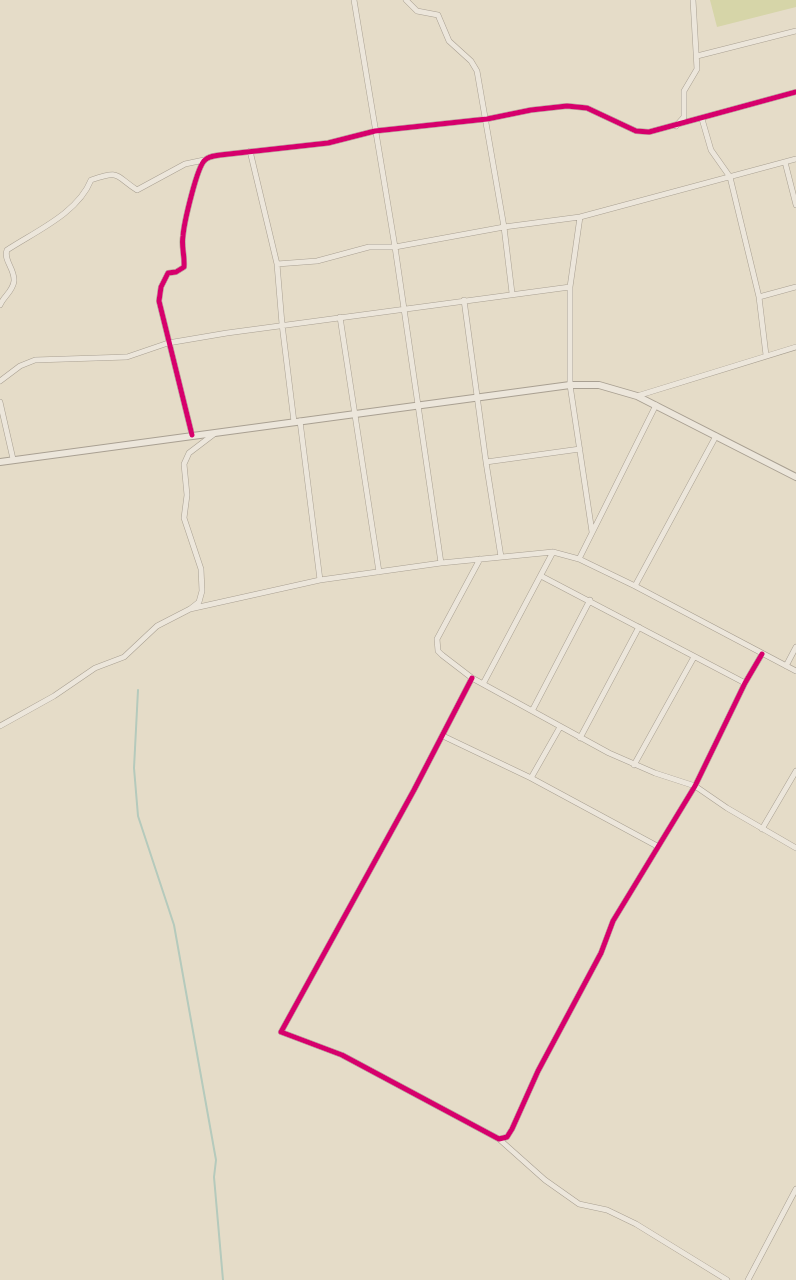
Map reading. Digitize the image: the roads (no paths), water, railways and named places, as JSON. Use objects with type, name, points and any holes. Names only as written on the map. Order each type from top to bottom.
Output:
[{"type":"street","points":[[354,0],[395,247],[441,563]]},
{"type":"street","points":[[406,0],[417,10],[438,15],[449,41],[474,64],[479,77],[504,227],[512,294]]},
{"type":"street","points":[[676,126],[684,117],[684,91],[698,69],[693,0]]},
{"type":"street","points":[[697,56],[796,31]]},
{"type":"street","points":[[0,305],[13,286],[14,280],[6,256],[7,250],[68,212],[86,194],[91,180],[111,173],[123,177],[137,190],[184,164],[220,155],[328,143],[375,131],[487,119],[531,110],[567,106],[587,108],[616,123],[643,132],[676,126],[796,92]]},
{"type":"street","points":[[702,119],[711,150],[730,177],[759,297],[766,355]]},
{"type":"street","points":[[250,151],[277,264],[282,324],[320,580]]},
{"type":"street","points":[[277,264],[317,261],[369,246],[395,247],[504,227],[580,217],[796,159]]},
{"type":"street","points":[[192,435],[168,343],[160,293],[168,273],[176,272],[184,267],[185,255],[182,238],[194,187],[204,160]]},
{"type":"street","points":[[785,162],[796,204]]},
{"type":"street","points":[[580,217],[570,287],[570,385],[592,532]]},
{"type":"street","points":[[0,381],[20,366],[35,360],[127,357],[168,343],[282,324],[403,310],[464,300],[570,287]]},
{"type":"street","points":[[759,297],[796,287]]},
{"type":"street","points":[[464,300],[501,557]]},
{"type":"street","points":[[340,317],[379,572]]},
{"type":"street","points":[[637,396],[796,347]]},
{"type":"street","points":[[0,462],[219,431],[417,406],[477,396],[570,385],[599,385],[637,396],[796,477]]},
{"type":"street","points":[[0,402],[13,460]]},
{"type":"street","points":[[579,560],[656,405]]},
{"type":"street","points":[[190,609],[200,600],[202,579],[198,557],[184,518],[187,495],[185,462],[192,450],[219,431]]},
{"type":"street","points":[[635,586],[716,436]]},
{"type":"street","points":[[486,462],[580,449]]},
{"type":"street","points":[[0,726],[54,696],[95,668],[124,657],[157,626],[190,609],[320,580],[441,563],[553,552],[579,560],[635,586],[796,671]]},
{"type":"street","points":[[483,684],[553,552]]},
{"type":"street","points":[[480,559],[437,640],[438,651],[442,655],[472,678],[580,738],[634,765],[695,786],[762,829],[796,848]]},
{"type":"street","points":[[540,576],[590,600],[745,683]]},
{"type":"street","points":[[532,711],[590,600]]},
{"type":"street","points":[[580,738],[639,627]]},
{"type":"street","points":[[786,666],[796,647]]},
{"type":"street","points":[[499,1139],[508,1137],[538,1071],[601,953],[613,921],[695,786],[745,683],[762,654]]},
{"type":"street","points":[[634,765],[694,657]]},
{"type":"street","points":[[472,678],[443,736],[281,1032],[342,1054],[499,1139],[545,1180],[579,1204],[607,1210],[636,1224],[727,1280]]},
{"type":"street","points":[[531,778],[560,727]]},
{"type":"street","points":[[443,736],[531,778],[657,846]]},
{"type":"street","points":[[762,829],[796,770]]},
{"type":"street","points":[[748,1280],[796,1190]]},
{"type":"waterway","points":[[138,690],[134,768],[138,816],[174,925],[216,1160],[214,1177],[223,1280]]}]
